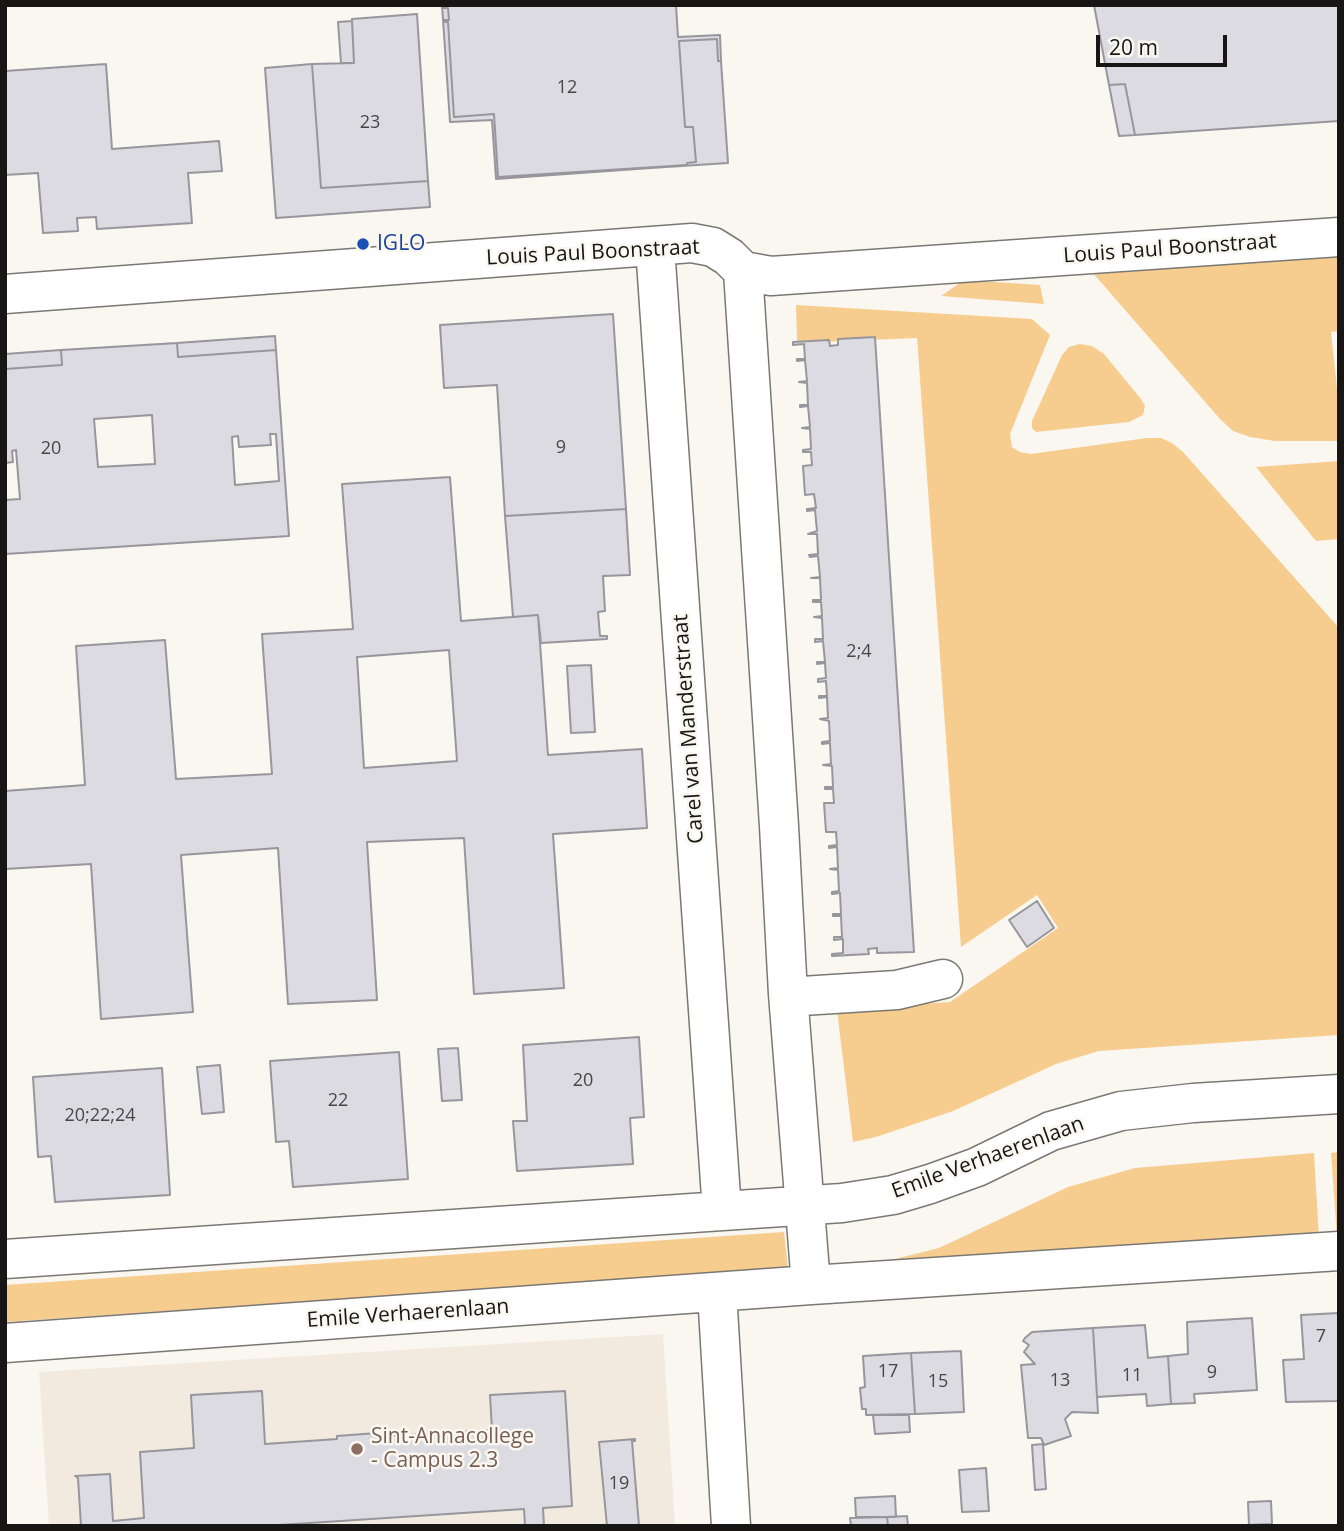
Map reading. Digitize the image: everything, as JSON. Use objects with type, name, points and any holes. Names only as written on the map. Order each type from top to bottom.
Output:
[{"type":"street","name":"Louis Paul Boonstraat","points":[[5,293],[692,243],[713,247],[729,257],[743,271],[771,276],[1339,237]]},
{"type":"street","name":"Carel van Manderstraat","points":[[655,247],[722,1211]]},
{"type":"street","points":[[743,271],[788,994],[811,1285]]},
{"type":"street","points":[[788,994],[802,996],[897,989],[943,979]]},
{"type":"street","name":"Emile Verhaerenlaan","points":[[5,1259],[842,1203],[892,1195],[930,1184],[977,1167],[1051,1131],[1121,1111],[1194,1103],[1339,1094]]},
{"type":"street","name":"Emile Verhaerenlaan","points":[[5,1343],[811,1285],[1339,1251]]},
{"type":"street","points":[[718,1292],[731,1526]]},
{"type":"shaded area","points":[[1339,255],[1339,331],[1331,332],[1339,408],[1339,441],[1275,441],[1233,431],[1092,272]]},
{"type":"shaded area","points":[[964,280],[1040,285],[1044,304],[941,296]]},
{"type":"shaded area","points":[[796,305],[1032,319],[1050,335],[1010,434],[1012,447],[1031,454],[1147,438],[1161,438],[1172,443],[1183,452],[1339,628],[1339,1035],[1099,1051],[1056,1064],[953,1111],[853,1142],[837,1010],[950,1002],[1058,928],[1037,895],[961,947],[917,338],[797,343]]},
{"type":"shaded area","points":[[1080,344],[1092,346],[1104,354],[1141,399],[1145,406],[1143,415],[1129,422],[1036,432],[1032,428],[1032,421],[1062,355],[1069,347]]},
{"type":"shaded area","points":[[1339,461],[1339,539],[1316,541],[1256,467]]},
{"type":"shaded area","points":[[1339,1152],[1339,1237],[1337,1237],[1331,1153]]},
{"type":"shaded area","points":[[1314,1153],[1319,1238],[871,1265],[939,1248],[1068,1187],[1135,1168]]},
{"type":"shaded area","points":[[784,1232],[788,1269],[5,1322],[5,1285]]},
{"type":"shaded area","name":"Sint-Annacollege - Campus 2.3","points":[[663,1334],[675,1526],[49,1526],[39,1372]]},
{"type":"building","points":[[442,5],[447,5],[443,6],[448,8],[449,20],[444,22],[448,22],[454,117],[494,114],[498,177],[651,168],[496,179],[492,120],[450,122]]},
{"type":"building","points":[[676,5],[678,37],[720,35],[721,61],[718,61],[717,39],[679,41],[685,127],[693,127],[696,162],[687,165],[498,177],[494,114],[454,117],[448,22],[444,22],[449,20],[448,8],[443,6]]},
{"type":"building","points":[[1094,5],[1339,5],[1339,121],[1135,135],[1125,84],[1109,85]]},
{"type":"building","points":[[417,14],[428,181],[321,188],[312,64],[354,63],[352,19]]},
{"type":"building","points":[[352,21],[354,63],[341,63],[338,22]]},
{"type":"building","points":[[717,39],[728,163],[651,168],[696,162],[693,127],[685,127],[679,41]]},
{"type":"building","points":[[106,64],[112,149],[219,141],[222,171],[188,173],[192,223],[97,229],[96,217],[77,218],[78,231],[43,233],[38,173],[5,175],[5,71]]},
{"type":"building","points":[[312,64],[321,188],[428,181],[430,207],[276,218],[265,68]]},
{"type":"building","points":[[1125,84],[1135,135],[1119,136],[1109,85]]},
{"type":"building","points":[[613,314],[626,509],[505,516],[497,385],[444,388],[440,325]]},
{"type":"building","points":[[275,336],[276,350],[178,357],[177,343]]},
{"type":"building","points":[[875,337],[914,952],[877,953],[877,948],[868,949],[869,954],[832,956],[843,953],[843,939],[834,940],[834,937],[842,937],[841,916],[833,916],[841,914],[840,893],[832,894],[839,891],[838,870],[830,869],[838,868],[837,847],[829,846],[837,845],[836,832],[826,832],[824,803],[834,803],[833,789],[825,789],[833,787],[832,766],[823,765],[831,764],[830,743],[822,744],[830,741],[829,721],[820,719],[828,718],[827,697],[819,698],[827,696],[826,681],[818,682],[818,679],[826,678],[825,663],[817,664],[825,662],[823,641],[815,642],[815,639],[823,639],[822,618],[814,617],[822,616],[821,602],[813,602],[821,600],[820,578],[811,578],[820,577],[818,556],[809,555],[818,554],[817,534],[808,534],[817,531],[815,510],[807,509],[816,508],[814,494],[805,495],[803,466],[812,465],[811,452],[803,452],[811,449],[810,429],[802,428],[810,427],[808,406],[800,407],[808,405],[807,383],[799,382],[807,381],[805,360],[797,361],[805,359],[804,344],[793,345],[793,342],[829,340],[830,346],[838,345],[838,339]]},
{"type":"building","points":[[177,343],[178,357],[276,350],[289,536],[5,554],[5,500],[20,499],[16,450],[12,451],[13,462],[5,463],[5,369],[62,365],[61,350]],"holes":[[[152,415],[155,464],[98,467],[94,419]],[[270,434],[276,434],[279,481],[235,485],[232,437],[238,436],[239,447],[271,445]]]},
{"type":"building","points":[[61,350],[62,365],[5,369],[5,354]]},
{"type":"building","points":[[450,477],[461,621],[538,615],[548,755],[642,749],[647,828],[553,834],[564,988],[474,994],[464,838],[367,842],[377,1000],[288,1004],[278,848],[181,855],[193,1012],[101,1019],[91,864],[5,869],[5,791],[85,785],[76,646],[165,640],[176,779],[272,774],[262,634],[353,629],[342,484]],"holes":[[[449,650],[457,761],[364,768],[357,657]]]},
{"type":"building","points":[[626,509],[630,575],[603,576],[605,611],[598,612],[600,636],[607,636],[607,639],[541,643],[538,615],[513,617],[505,516]]},
{"type":"building","points":[[591,665],[595,732],[571,733],[567,666]]},
{"type":"building","points":[[1037,901],[1054,928],[1027,947],[1009,920]]},
{"type":"building","points":[[639,1037],[644,1117],[630,1118],[633,1164],[517,1171],[513,1121],[527,1121],[523,1045]]},
{"type":"building","points":[[458,1048],[462,1100],[442,1101],[438,1049]]},
{"type":"building","points":[[399,1052],[408,1179],[293,1187],[289,1141],[276,1142],[270,1061]]},
{"type":"building","points":[[220,1065],[224,1112],[202,1114],[197,1067]]},
{"type":"building","points":[[162,1068],[170,1195],[55,1202],[51,1156],[38,1157],[33,1077]]},
{"type":"building","points":[[1339,1313],[1339,1401],[1286,1402],[1283,1360],[1304,1359],[1301,1315]]},
{"type":"building","points":[[1252,1318],[1257,1390],[1194,1394],[1195,1403],[1171,1404],[1168,1356],[1188,1354],[1187,1322]]},
{"type":"building","points":[[1145,1325],[1148,1358],[1168,1356],[1171,1404],[1147,1406],[1146,1394],[1097,1397],[1093,1328]]},
{"type":"building","points":[[1093,1328],[1098,1413],[1072,1412],[1065,1419],[1071,1436],[1044,1445],[1041,1438],[1028,1438],[1021,1365],[1035,1364],[1024,1352],[1029,1345],[1023,1341],[1032,1332]]},
{"type":"building","points":[[961,1351],[964,1412],[915,1414],[911,1353]]},
{"type":"building","points":[[911,1353],[915,1414],[866,1415],[866,1409],[862,1409],[860,1388],[865,1387],[863,1356]]},
{"type":"building","points":[[262,1391],[265,1444],[377,1433],[378,1437],[492,1430],[490,1395],[565,1391],[572,1506],[543,1508],[544,1526],[525,1526],[524,1509],[264,1526],[81,1526],[78,1478],[75,1476],[110,1474],[113,1521],[144,1518],[140,1452],[194,1448],[191,1395]]},
{"type":"building","points":[[873,1415],[909,1415],[910,1432],[875,1434]]},
{"type":"building","points":[[635,1439],[632,1441],[639,1526],[607,1526],[599,1442]]},
{"type":"building","points":[[1043,1444],[1046,1489],[1035,1490],[1032,1445]]},
{"type":"building","points":[[986,1468],[989,1511],[962,1512],[959,1470]]},
{"type":"building","points":[[895,1496],[896,1517],[856,1517],[855,1498]]},
{"type":"building","points":[[1271,1501],[1272,1524],[1249,1525],[1248,1502]]},
{"type":"building","points":[[907,1516],[908,1526],[888,1526],[887,1517]]},
{"type":"building","points":[[887,1517],[888,1526],[851,1526],[850,1518]]},
{"type":"place","name":"IGLO","points":[[363,244]]},
{"type":"place","name":"Sint-Annacollege - Campus 2.3","points":[[357,1449]]}]
